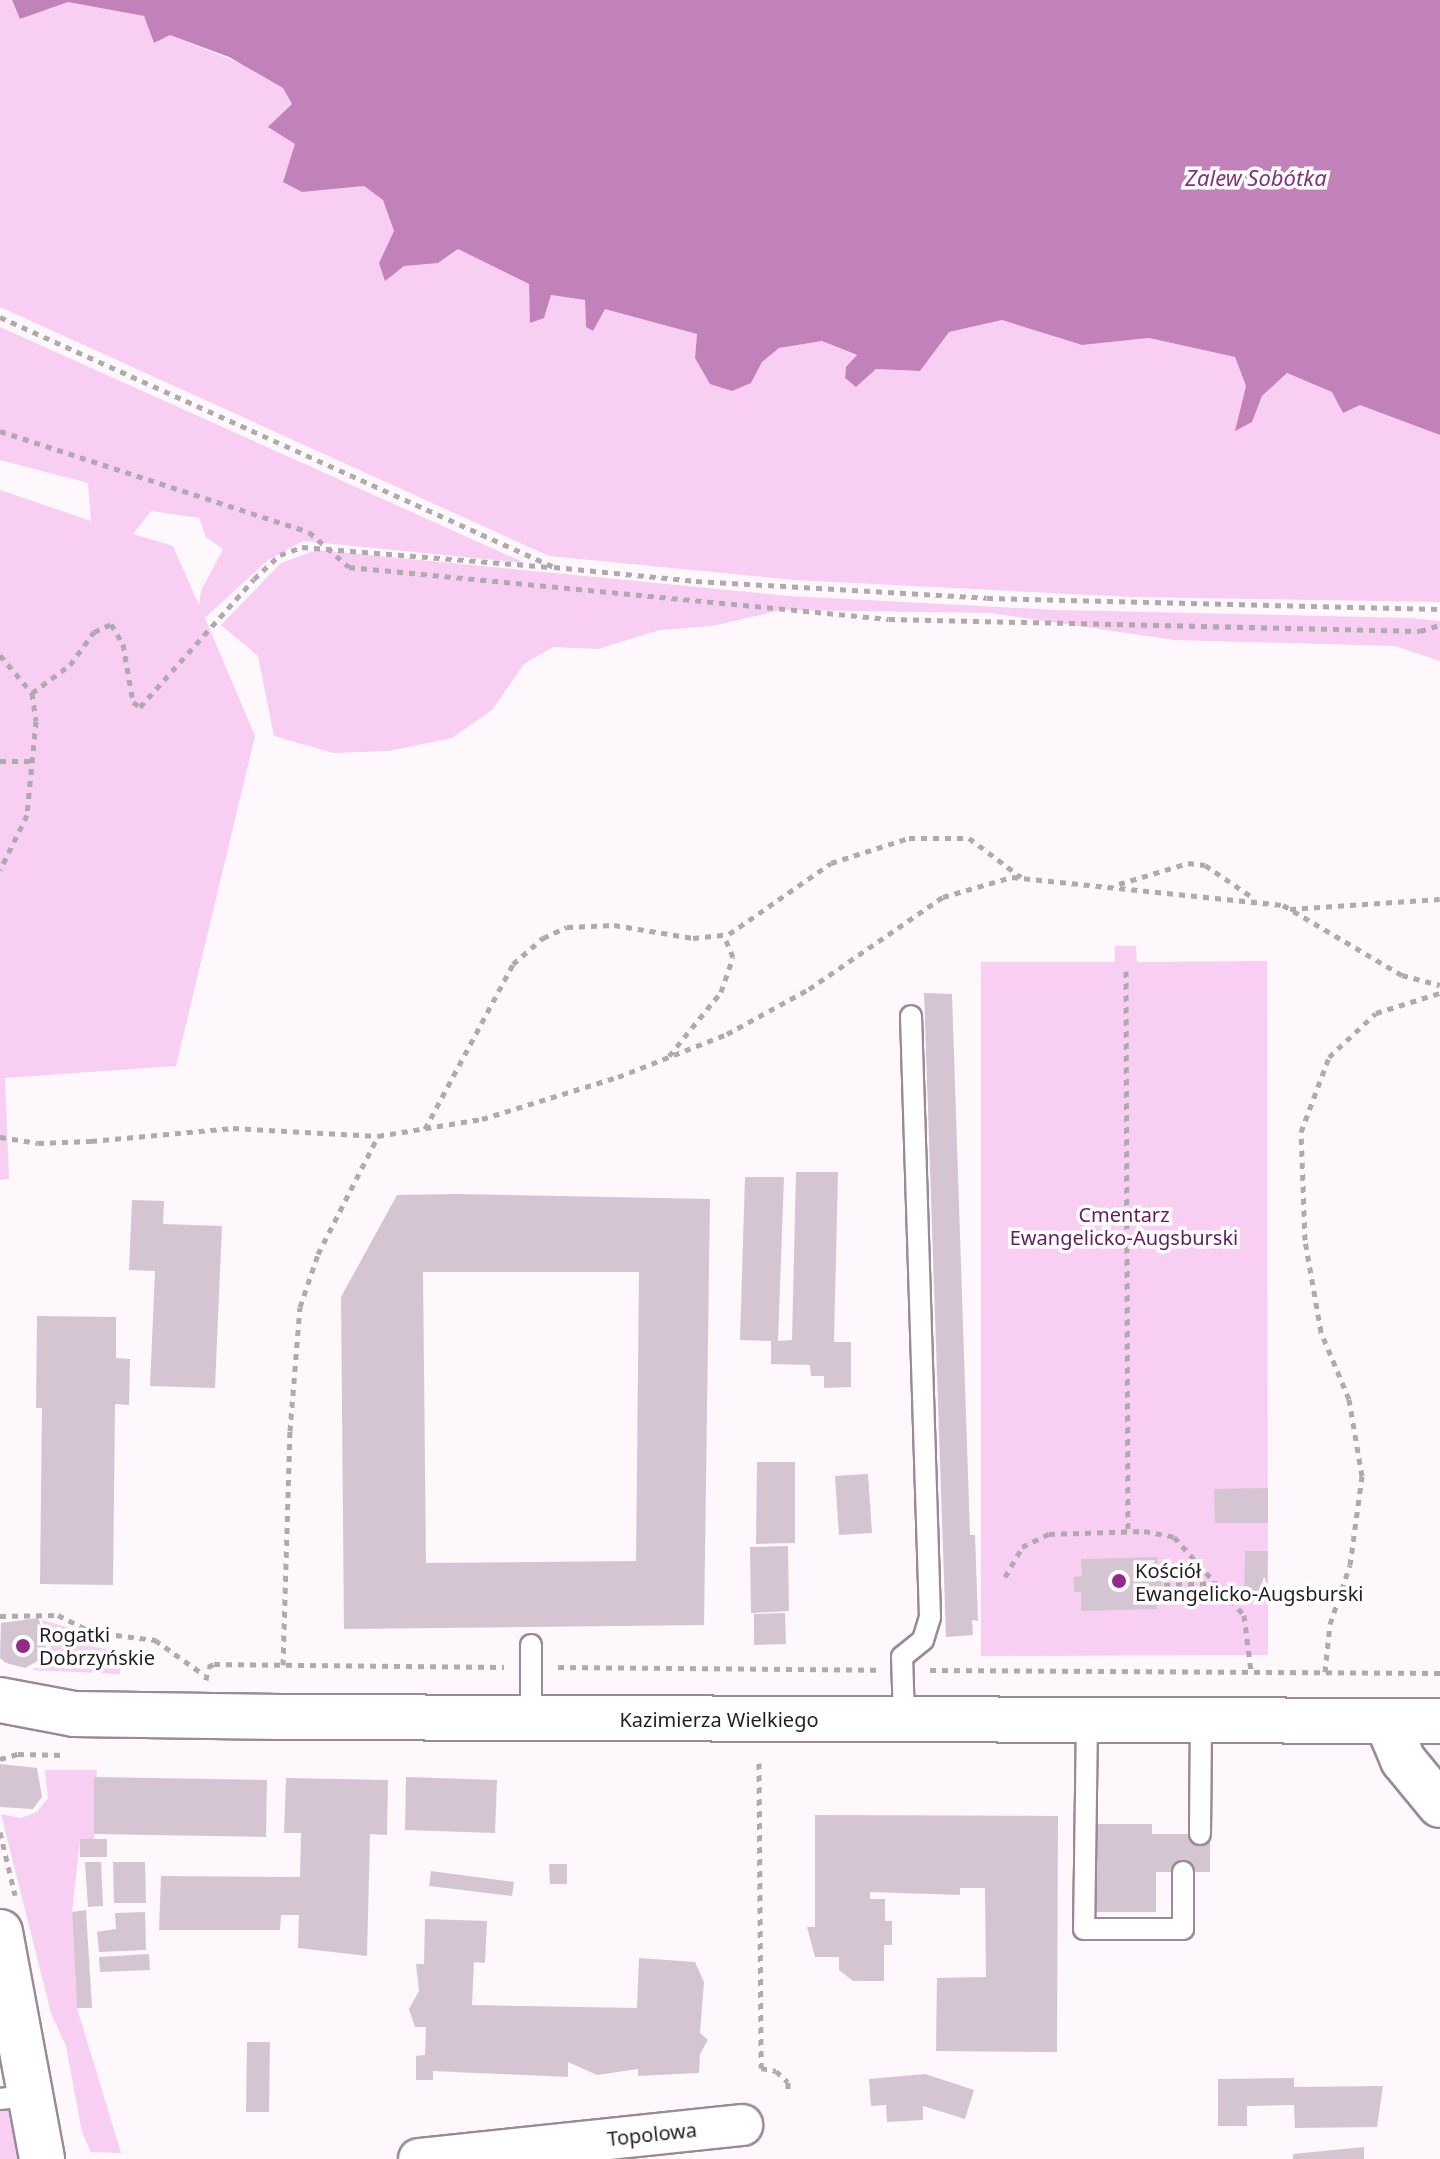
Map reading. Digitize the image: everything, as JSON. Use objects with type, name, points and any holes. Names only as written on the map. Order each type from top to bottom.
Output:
[{"type":"street","name":"Kazimierza Wielkiego","points":[[0,1700],[74,1714],[531,1718],[903,1690],[1087,1721],[1199,1701],[1387,1722],[1440,1721]]},
{"type":"street","points":[[1387,1722],[1403,1760],[1440,1805]]},
{"type":"street","points":[[5,1938],[16,2097],[42,2159]]},
{"type":"street","name":"Topolowa","points":[[419,2159],[742,2125]]},
{"type":"lane","points":[[903,1690],[905,1650],[923,1640],[930,1617],[911,1016]]},
{"type":"lane","points":[[531,1645],[531,1718]]},
{"type":"lane","points":[[1199,1701],[1200,1834]]},
{"type":"lane","points":[[1087,1721],[1084,1929],[1183,1929],[1183,1872]]},
{"type":"path","points":[[0,317],[554,567]]},
{"type":"path","points":[[0,431],[309,532],[349,567],[889,619],[1420,631],[1440,625]]},
{"type":"path","points":[[32,693],[70,665],[94,632],[111,624],[126,655],[133,702],[140,707],[280,555],[321,545],[519,568],[554,567],[696,581],[987,598],[1440,609]]},
{"type":"path","points":[[0,655],[32,693],[36,721],[25,823],[0,870]]},
{"type":"path","points":[[0,761],[31,761]]},
{"type":"path","points":[[425,1129],[513,964],[543,938],[588,924],[693,938],[724,936],[763,915],[831,863],[909,838],[969,838],[1022,877]]},
{"type":"path","points":[[1116,885],[1188,863],[1205,865],[1255,900]]},
{"type":"path","points":[[0,1137],[38,1143],[118,1140],[233,1128],[378,1136],[482,1119],[727,1034],[809,989],[943,897],[989,880],[1022,877],[1255,900],[1289,909],[1402,975],[1440,985]]},
{"type":"path","points":[[1289,909],[1440,899]]},
{"type":"path","points":[[667,1057],[721,992],[733,957],[724,936]]},
{"type":"path","points":[[1126,971],[1128,1531]]},
{"type":"path","points":[[1325,1672],[1330,1624],[1350,1565],[1362,1476],[1349,1399],[1321,1332],[1305,1240],[1301,1132],[1329,1057],[1376,1013],[1440,993]]},
{"type":"path","points":[[378,1136],[318,1254],[300,1307],[290,1431],[283,1665],[531,1667],[903,1690],[961,1680]]},
{"type":"path","points":[[1005,1577],[1013,1557],[1034,1538],[1128,1531],[1174,1537],[1217,1583],[1247,1622],[1251,1671]]},
{"type":"path","points":[[1164,1585],[1217,1583]]},
{"type":"path","points":[[0,1616],[58,1615],[92,1632],[155,1640],[172,1648],[195,1671],[215,1675]]},
{"type":"path","points":[[614,1678],[903,1690],[1251,1671],[1440,1673]]},
{"type":"path","points":[[319,1675],[351,1675]]},
{"type":"path","points":[[1104,1681],[1199,1701]]},
{"type":"path","points":[[759,1763],[761,2068],[776,2071],[788,2082],[788,2090]]},
{"type":"path","points":[[0,1832],[5,1938]]},
{"type":"green space","points":[[0,0],[12,0],[20,19],[68,2],[144,16],[154,43],[170,35],[244,65],[283,88],[292,104],[302,192],[364,186],[383,200],[395,231],[379,263],[438,263],[458,249],[550,295],[585,300],[586,327],[593,331],[605,308],[697,334],[695,358],[751,383],[762,362],[779,348],[822,341],[858,356],[846,367],[845,378],[856,387],[876,369],[920,371],[948,332],[1002,320],[1082,345],[1149,338],[1235,357],[1246,386],[1236,430],[1252,422],[1262,396],[1287,373],[1440,435],[1440,602],[1132,597],[794,580],[549,556],[0,307]]},
{"type":"green space","points":[[0,327],[525,563],[303,541],[268,560],[205,618],[255,736],[176,1066],[5,1078],[9,1179],[0,1180],[0,490],[91,521],[88,483],[0,460]],"holes":[[[151,511],[199,518],[206,537],[223,549],[201,591],[199,605],[173,546],[133,534]]]},
{"type":"green space","points":[[317,550],[789,596],[1057,610],[1410,618],[1440,621],[1440,661],[1395,646],[1174,640],[991,613],[781,610],[713,626],[660,630],[598,649],[553,647],[524,664],[492,710],[452,738],[389,751],[333,753],[274,736],[258,656],[221,625],[281,563]]},
{"type":"green space","name":"Cmentarz Ewangelicko-Augsburski","points":[[1115,946],[1136,946],[1137,962],[1267,961],[1268,1655],[981,1656],[981,962],[1115,962]]},
{"type":"green space","points":[[42,1620],[74,1629],[90,1646],[121,1652],[120,1674],[32,1670],[44,1663],[52,1644]]},
{"type":"green space","points":[[45,1770],[97,1770],[94,1839],[80,1840],[72,1912],[77,2008],[121,2153],[91,2152],[82,2132],[66,2046],[51,2013],[1,1814],[21,1818],[37,1812],[48,1798]]},
{"type":"green space","points":[[13,2106],[21,2159],[0,2159],[0,2108]]},
{"type":"water","name":"Zalew Sobótka","points":[[12,0],[1440,0],[1440,435],[1360,405],[1343,413],[1332,392],[1287,373],[1262,396],[1252,422],[1235,431],[1246,386],[1235,357],[1149,338],[1082,345],[1002,320],[949,332],[920,371],[876,369],[856,387],[845,378],[846,367],[857,355],[822,341],[779,348],[762,362],[751,383],[732,391],[710,384],[695,358],[697,334],[605,309],[593,331],[586,327],[585,300],[551,295],[544,318],[530,323],[529,284],[458,249],[438,263],[404,266],[385,281],[379,263],[394,231],[383,200],[364,186],[302,192],[283,182],[295,144],[268,127],[292,104],[283,88],[229,57],[170,35],[154,43],[144,16],[68,2],[20,19]]},
{"type":"building","points":[[924,993],[952,994],[970,1535],[975,1535],[978,1621],[972,1620],[973,1635],[946,1637]]},
{"type":"building","points":[[796,1172],[838,1172],[834,1342],[851,1342],[851,1387],[824,1388],[824,1376],[811,1376],[810,1365],[771,1364],[771,1341],[740,1340],[745,1177],[784,1177],[778,1341],[792,1340]]},
{"type":"building","points":[[397,1195],[710,1199],[704,1625],[344,1629],[341,1297]],"holes":[[[423,1272],[639,1272],[636,1561],[426,1563]]]},
{"type":"building","points":[[132,1200],[164,1201],[163,1224],[222,1226],[215,1388],[150,1386],[155,1271],[129,1270]]},
{"type":"building","points":[[37,1316],[116,1317],[116,1358],[130,1359],[129,1405],[115,1404],[113,1585],[40,1584],[42,1408],[36,1408]]},
{"type":"building","points":[[757,1462],[795,1462],[795,1543],[756,1544]]},
{"type":"building","points":[[868,1474],[872,1533],[839,1535],[835,1476]]},
{"type":"building","points":[[1268,1488],[1268,1523],[1215,1523],[1214,1489]]},
{"type":"building","points":[[788,1546],[789,1611],[751,1613],[750,1547]]},
{"type":"building","points":[[1245,1551],[1268,1551],[1267,1597],[1244,1597]]},
{"type":"building","name":"Kościół Ewangelicko-Augsburski","points":[[1157,1557],[1164,1595],[1157,1595],[1157,1609],[1081,1611],[1081,1592],[1074,1592],[1074,1577],[1082,1576],[1081,1559]]},
{"type":"building","points":[[785,1613],[786,1644],[754,1645],[754,1614]]},
{"type":"building","name":"Rogatki Dobrzyńskie","points":[[38,1618],[48,1642],[41,1659],[25,1668],[6,1663],[0,1658],[1,1623]]},
{"type":"building","points":[[0,1764],[37,1768],[42,1797],[33,1809],[0,1807]]},
{"type":"building","points":[[94,1777],[267,1780],[266,1837],[94,1834]]},
{"type":"building","points":[[406,1777],[497,1780],[495,1833],[405,1830]]},
{"type":"building","points":[[286,1778],[388,1780],[387,1835],[370,1834],[367,1956],[298,1948],[299,1915],[281,1915],[280,1930],[159,1930],[161,1876],[300,1877],[301,1833],[284,1833]]},
{"type":"building","points":[[815,1815],[1058,1816],[1057,2052],[936,2051],[937,1978],[986,1977],[985,1888],[960,1888],[960,1895],[870,1892],[870,1899],[885,1899],[885,1921],[892,1921],[892,1945],[884,1945],[884,1981],[853,1981],[839,1970],[839,1957],[815,1957],[807,1927],[815,1927]]},
{"type":"building","points":[[1091,1824],[1152,1824],[1152,1834],[1210,1834],[1210,1872],[1156,1872],[1156,1912],[1090,1912]]},
{"type":"building","points":[[80,1839],[107,1839],[107,1857],[80,1857]]},
{"type":"building","points":[[85,1862],[101,1862],[103,1906],[88,1907]]},
{"type":"building","points":[[113,1862],[145,1862],[146,1903],[114,1903]]},
{"type":"building","points":[[549,1864],[567,1864],[567,1884],[550,1884]]},
{"type":"building","points":[[431,1871],[514,1882],[512,1896],[429,1886]]},
{"type":"building","points":[[86,1910],[92,2008],[77,2008],[72,1912]]},
{"type":"building","points":[[145,1912],[146,1950],[99,1952],[97,1932],[116,1929],[115,1913]]},
{"type":"building","points":[[425,1919],[487,1921],[485,1963],[474,1962],[472,2005],[637,2008],[639,1958],[695,1962],[704,1982],[700,2033],[708,2040],[700,2054],[699,2073],[638,2076],[638,2069],[597,2075],[568,2062],[568,2077],[433,2071],[433,2080],[416,2080],[416,2056],[425,2055],[426,2027],[415,2027],[409,2009],[419,1991],[416,1964],[424,1964]]},
{"type":"building","points":[[149,1954],[150,1970],[100,1972],[99,1957]]},
{"type":"building","points":[[247,2042],[270,2042],[269,2112],[246,2112]]},
{"type":"building","points":[[925,2074],[974,2090],[965,2119],[923,2106],[923,2120],[887,2122],[886,2105],[871,2106],[869,2079]]},
{"type":"building","points":[[1294,2078],[1294,2087],[1383,2086],[1377,2127],[1295,2128],[1294,2105],[1247,2106],[1247,2126],[1218,2126],[1218,2079]]},
{"type":"building","points":[[1364,2147],[1364,2159],[1293,2159],[1293,2154]]},
{"type":"place","name":"Kościół Ewangelicko-Augsburski","points":[[1119,1581]]},
{"type":"place","name":"Rogatki Dobrzyńskie","points":[[23,1646]]}]
